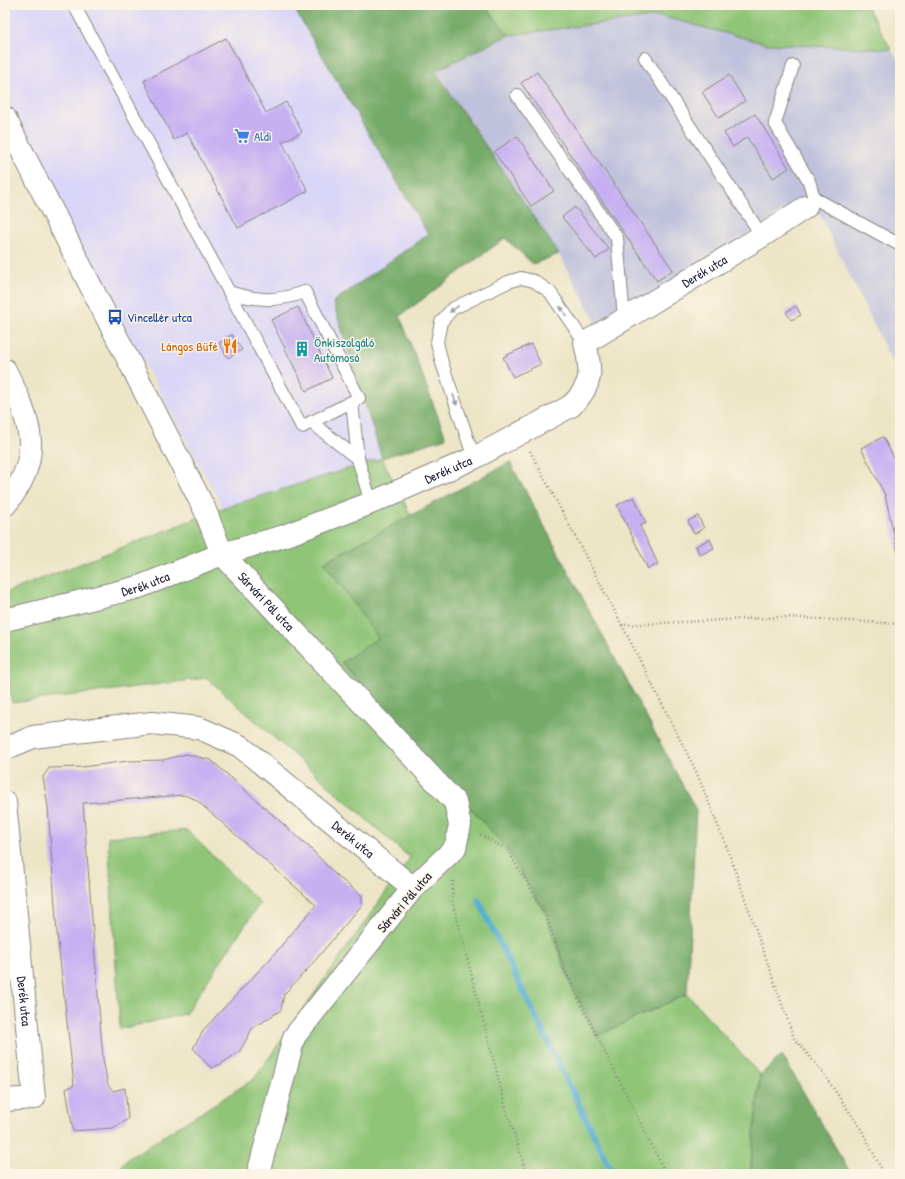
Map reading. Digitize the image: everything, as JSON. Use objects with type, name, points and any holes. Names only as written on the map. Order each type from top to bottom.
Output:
[{"type":"street","points":[[5,118],[205,510],[222,554]]},
{"type":"street","name":"Derék utca","points":[[5,620],[139,587],[222,554],[284,536],[371,503],[474,458],[571,406],[583,395],[590,377],[590,362],[585,343],[762,236],[810,202]]},
{"type":"street","points":[[5,370],[12,396],[27,420],[32,445],[27,469],[9,493]]},
{"type":"street","name":"Sárvári Pál utca","points":[[222,554],[455,802],[460,825],[455,848],[413,888],[294,1037],[258,1174]]},
{"type":"street","name":"Derék utca","points":[[5,748],[33,737],[152,723],[199,728],[240,746],[413,888]]},
{"type":"street","name":"Derék utca","points":[[5,802],[6,829],[34,1098],[5,1100]]},
{"type":"lane","points":[[74,5],[229,292],[302,426],[359,398],[305,292],[287,299],[251,299],[229,292]]},
{"type":"lane","points":[[645,58],[762,236]]},
{"type":"lane","points":[[793,66],[775,123],[809,181],[810,202],[900,245]]},
{"type":"lane","points":[[516,95],[617,238],[624,319]]},
{"type":"lane","points":[[474,458],[442,364],[437,342],[441,322],[452,309],[508,282],[521,278],[534,281],[550,292],[585,343]]},
{"type":"lane","points":[[352,402],[358,459],[371,503]]},
{"type":"lane","points":[[311,422],[358,459]]},
{"type":"path","points":[[520,433],[622,625],[696,771],[727,848],[794,1038],[821,1070],[861,1129],[884,1174]]},
{"type":"path","points":[[622,625],[784,617],[900,624]]},
{"type":"path","points":[[460,825],[508,849],[545,913],[570,982],[666,1174]]},
{"type":"path","points":[[455,848],[452,900],[507,1112],[527,1174]]},
{"type":"shaded area","points":[[5,5],[292,5],[428,234],[333,303],[382,458],[223,508],[5,108]]},
{"type":"shaded area","points":[[660,16],[767,44],[891,49],[900,62],[900,378],[818,211],[795,203],[599,328],[559,254],[435,71],[509,35]]},
{"type":"green space","points":[[292,5],[484,5],[509,35],[435,71],[559,254],[533,264],[505,238],[400,316],[446,438],[382,458],[333,302],[428,234]]},
{"type":"green space","points":[[484,5],[866,5],[891,49],[767,44],[660,16],[509,35]]},
{"type":"green space","points":[[382,458],[411,516],[324,562],[379,638],[342,663],[507,849],[545,913],[570,982],[597,1036],[687,994],[760,1075],[750,1174],[114,1174],[129,1158],[254,1079],[410,858],[207,678],[12,703],[5,665],[5,593],[223,508]]},
{"type":"green space","points":[[510,462],[696,810],[687,994],[597,1036],[570,982],[545,913],[507,849],[342,662],[378,638],[324,562]]},
{"type":"green space","points":[[187,830],[260,903],[185,1014],[120,1029],[108,837]]},
{"type":"green space","points":[[782,1055],[851,1174],[750,1174],[760,1075]]},
{"type":"building","name":"Aldi","points":[[226,38],[266,113],[286,102],[302,132],[282,142],[308,191],[238,228],[187,133],[174,140],[144,81]]},
{"type":"building","points":[[537,72],[673,270],[657,281],[521,83]]},
{"type":"building","points":[[729,75],[745,101],[719,118],[702,92]]},
{"type":"building","points":[[755,114],[789,168],[773,178],[747,137],[733,147],[724,133]]},
{"type":"building","points":[[517,136],[554,191],[531,206],[494,152]]},
{"type":"building","points":[[575,207],[609,249],[596,259],[562,217]]},
{"type":"building","points":[[796,306],[801,315],[791,320],[786,312]]},
{"type":"building","name":"Önkiszolgáló Autómosó","points":[[298,307],[332,378],[306,391],[271,320]]},
{"type":"building","name":"Lángos Büfé","points":[[232,335],[242,350],[228,358],[219,343]]},
{"type":"building","points":[[531,344],[541,364],[513,377],[503,357]]},
{"type":"building","points":[[883,437],[900,470],[900,590],[897,589],[899,557],[885,495],[861,448]]},
{"type":"building","points":[[634,497],[646,523],[640,526],[658,564],[648,569],[617,505]]},
{"type":"building","points":[[698,516],[704,528],[694,534],[688,521]]},
{"type":"building","points":[[710,539],[714,548],[700,555],[696,546]]},
{"type":"building","points":[[186,754],[211,760],[310,848],[336,875],[362,896],[362,905],[306,971],[284,994],[281,1010],[252,1029],[240,1051],[221,1064],[211,1068],[193,1048],[205,1028],[271,958],[316,905],[195,799],[184,795],[83,803],[103,1059],[108,1085],[113,1091],[125,1088],[128,1119],[113,1128],[73,1131],[66,1089],[74,1085],[57,933],[48,807],[43,777],[49,768],[83,767],[128,761],[163,760]]},
{"type":"waterway","points":[[478,899],[613,1174]]},
{"type":"place","name":"Aldi","points":[[242,136]]},
{"type":"place","name":"Vincellér utca","points":[[115,317]]},
{"type":"place","name":"Lángos Büfé","points":[[230,346]]},
{"type":"place","name":"Önkiszolgáló Autómosó","points":[[302,349]]}]
